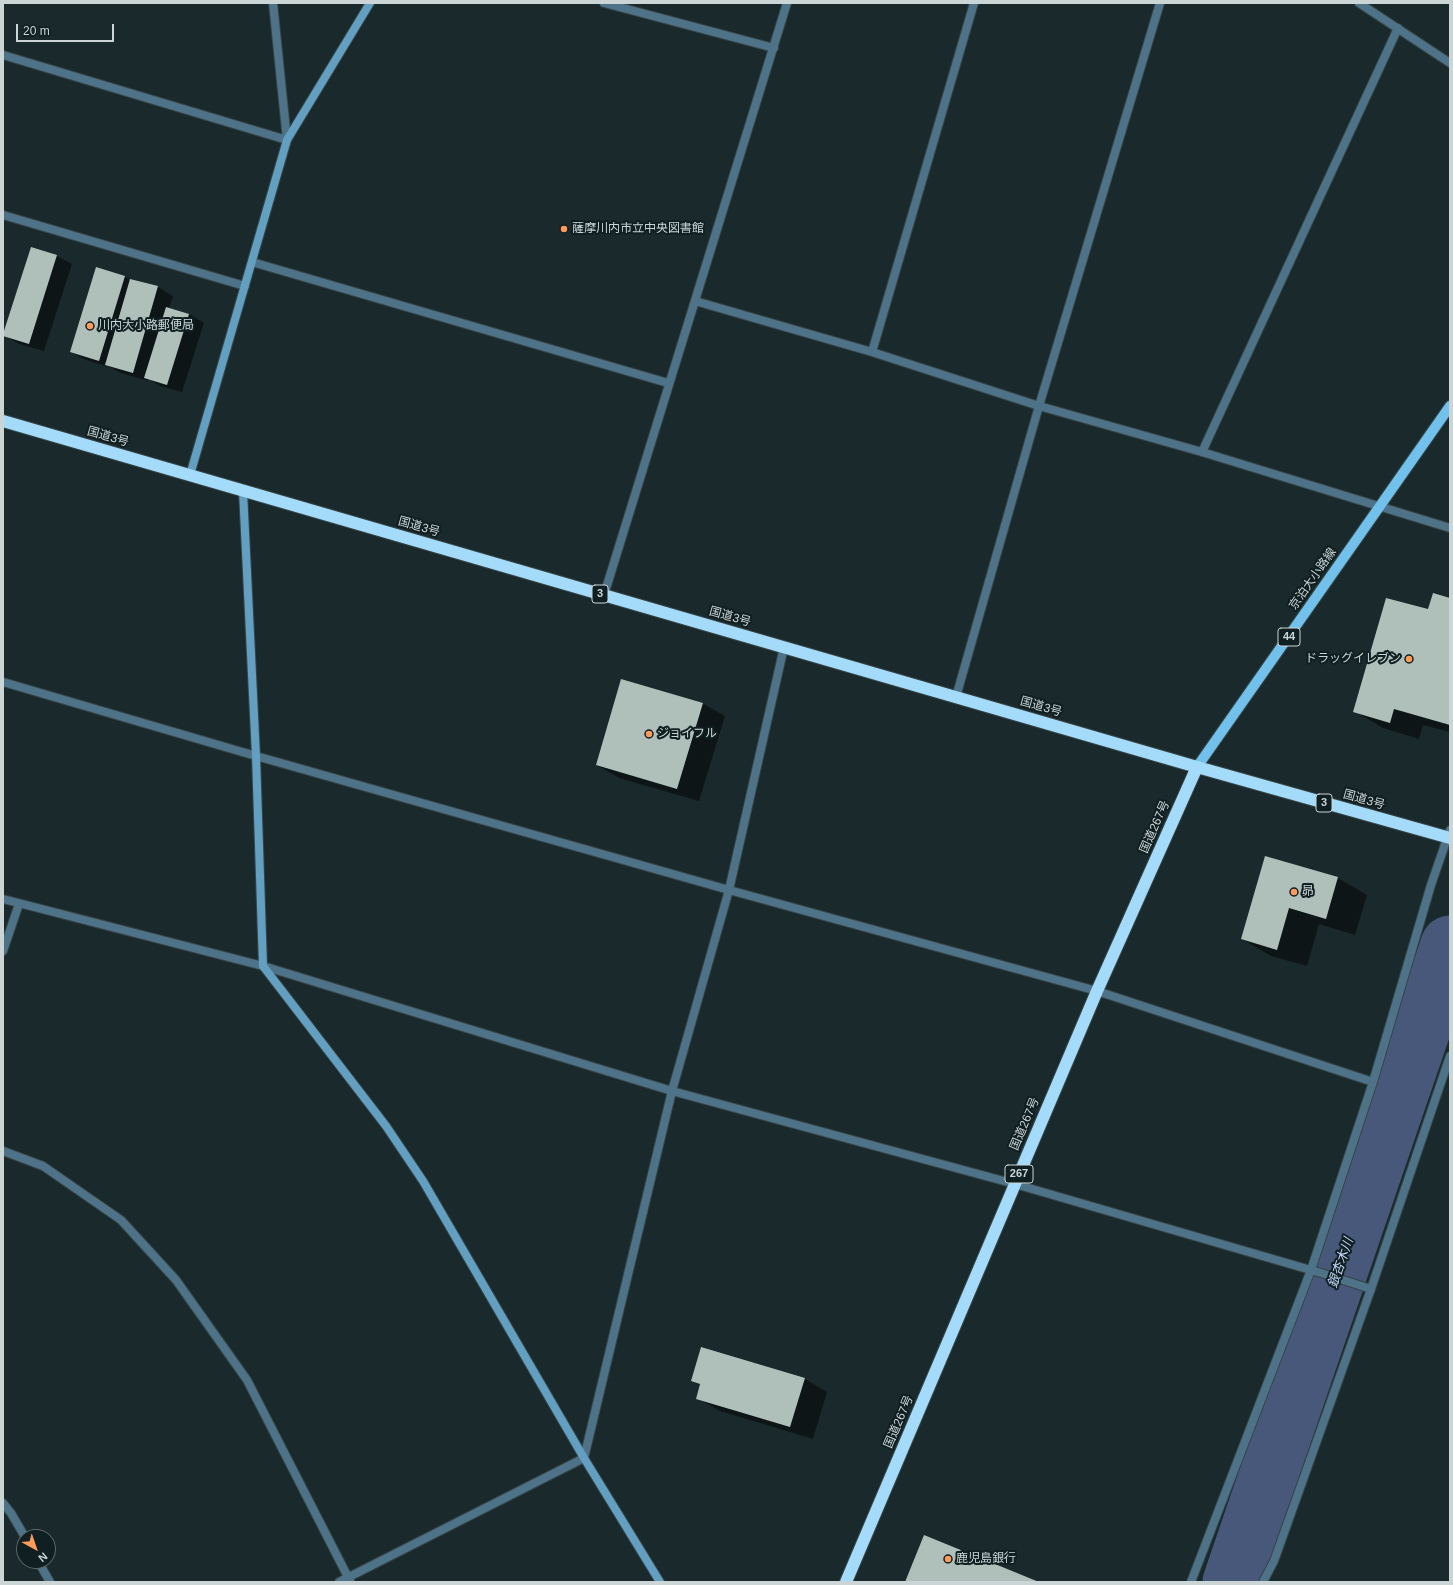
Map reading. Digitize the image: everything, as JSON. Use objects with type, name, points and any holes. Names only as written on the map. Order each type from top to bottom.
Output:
[{"type":"highway","name":"国道3号","points":[[3,421],[1197,767],[1449,835]]},
{"type":"highway","name":"国道267号","points":[[846,1582],[1097,991],[1197,767]]},
{"type":"main road","name":"京泊大小路線","points":[[1197,767],[1450,406]]},
{"type":"street","points":[[273,3],[287,140]]},
{"type":"street","points":[[190,475],[287,140],[370,3]]},
{"type":"street","points":[[604,3],[774,48]]},
{"type":"street","points":[[604,596],[668,383],[695,301],[787,3]]},
{"type":"street","points":[[872,352],[974,3]]},
{"type":"street","points":[[956,697],[1039,406],[1160,3]]},
{"type":"street","points":[[1359,3],[1450,63]]},
{"type":"street","points":[[1202,452],[1398,28]]},
{"type":"street","points":[[3,55],[287,140]]},
{"type":"street","points":[[3,215],[245,286]]},
{"type":"street","points":[[252,262],[668,383]]},
{"type":"street","points":[[695,301],[872,352],[1039,406],[1202,452],[1450,528]]},
{"type":"street","points":[[243,491],[256,756],[263,966],[386,1126],[424,1181],[584,1458],[660,1582]]},
{"type":"street","points":[[339,1582],[350,1580],[584,1458],[672,1091],[729,890],[784,647]]},
{"type":"street","points":[[3,682],[256,756],[729,890],[1097,991],[1373,1082]]},
{"type":"street","points":[[1191,1582],[1311,1270],[1373,1082],[1431,885],[1449,835]]},
{"type":"street","points":[[3,899],[263,966],[672,1091],[1015,1184],[1311,1270],[1371,1290]]},
{"type":"street","points":[[3,951],[19,904]]},
{"type":"street","points":[[1263,1582],[1274,1561],[1371,1290],[1450,1056]]},
{"type":"street","points":[[3,1151],[43,1166],[121,1220],[176,1280],[247,1380],[350,1580]]},
{"type":"street","points":[[3,1504],[11,1513],[20,1529]]},
{"type":"street","points":[[43,1569],[50,1582]]},
{"type":"building","points":[[31,247],[57,255],[29,344],[3,336],[3,334]]},
{"type":"building","points":[[96,267],[125,276],[99,361],[70,352]]},
{"type":"building","points":[[130,279],[158,286],[133,373],[105,365]]},
{"type":"building","points":[[166,307],[189,314],[167,385],[144,378]]},
{"type":"building","name":"ドラッグイレブン","points":[[1433,593],[1450,598],[1450,725],[1394,709],[1390,723],[1353,712],[1386,598],[1428,609]]},
{"type":"building","name":"ジョイフル","points":[[621,679],[703,703],[677,789],[596,765]]},
{"type":"building","name":"昴","points":[[1265,856],[1338,877],[1326,919],[1289,908],[1277,950],[1241,939]]},
{"type":"building","points":[[701,1347],[805,1378],[790,1427],[696,1399],[700,1384],[691,1381]]},
{"type":"building","name":"鹿児島銀行","points":[[924,1535],[1039,1582],[905,1582]]},
{"type":"waterway","name":"銀杏木川","points":[[1232,1582],[1450,945]]},
{"type":"place","name":"薩摩川内市立中央図書館","points":[[564,229]]},
{"type":"place","name":"川内大小路郵便局","points":[[90,326]]},
{"type":"place","name":"ドラッグイレブン","points":[[1409,659]]},
{"type":"place","name":"ジョイフル","points":[[649,734]]},
{"type":"place","name":"昴","points":[[1294,892]]},
{"type":"place","name":"鹿児島銀行","points":[[948,1559]]}]
